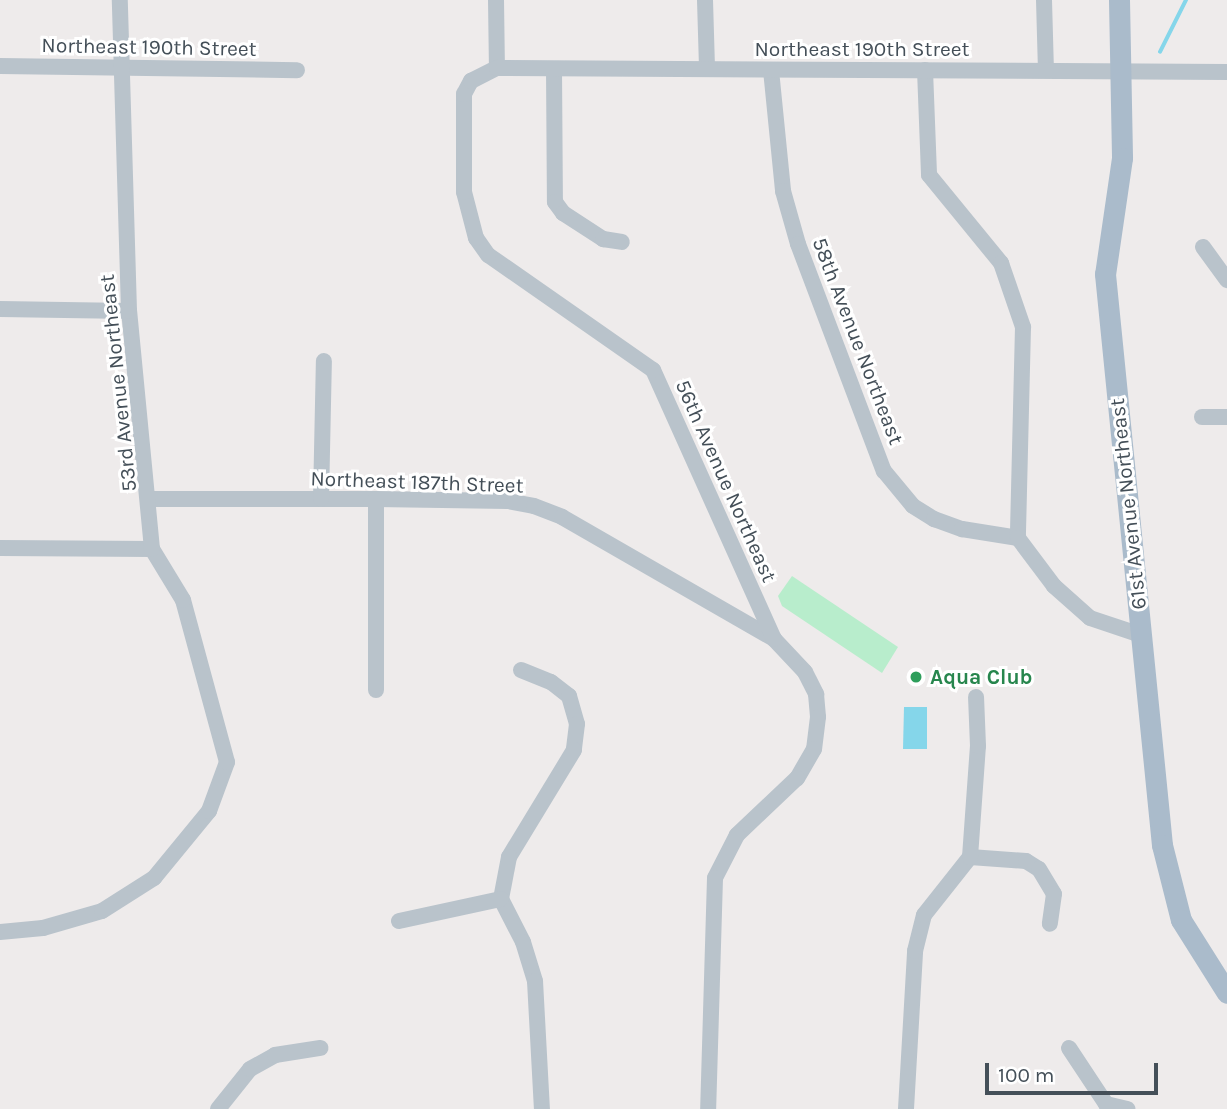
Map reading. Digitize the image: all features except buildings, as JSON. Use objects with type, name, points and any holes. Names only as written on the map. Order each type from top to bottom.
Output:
[{"type":"main road","name":"61st Avenue Northeast","points":[[1119,0],[1122,158],[1105,274],[1141,635],[1171,896],[1200,955],[1227,992]]},
{"type":"street","name":"53rd Avenue Northeast","points":[[0,932],[43,928],[102,911],[155,878],[209,811],[223,783],[226,747],[183,600],[152,549],[150,499],[129,311],[119,68],[120,0]]},
{"type":"street","points":[[496,0],[497,68]]},
{"type":"street","points":[[705,0],[707,69]]},
{"type":"street","points":[[1044,0],[1046,70]]},
{"type":"street","name":"Northeast 190th Street","points":[[0,66],[297,70]]},
{"type":"street","name":"Northeast 190th Street","points":[[497,68],[1227,72]]},
{"type":"street","name":"56th Avenue Northeast","points":[[497,68],[471,81],[464,94],[464,192],[476,237],[488,255],[653,370],[774,639]]},
{"type":"street","points":[[554,69],[555,202],[563,213],[603,239],[622,242]]},
{"type":"street","name":"58th Avenue Northeast","points":[[771,70],[783,191],[798,244],[884,471],[913,506],[934,519],[962,530],[1018,538]]},
{"type":"street","points":[[925,70],[929,175],[1001,263],[1023,327],[1018,538],[1054,586],[1090,618],[1141,635]]},
{"type":"street","points":[[1203,247],[1227,279]]},
{"type":"street","points":[[0,309],[129,311]]},
{"type":"street","points":[[321,499],[324,361]]},
{"type":"street","points":[[1202,417],[1227,417]]},
{"type":"street","name":"Northeast 187th Street","points":[[150,499],[508,501],[534,506],[562,517],[774,639]]},
{"type":"street","points":[[376,499],[376,690]]},
{"type":"street","points":[[0,548],[152,549]]},
{"type":"street","points":[[708,1109],[715,878],[737,835],[797,778],[817,740],[816,694],[805,672],[774,639]]},
{"type":"street","points":[[521,670],[551,682],[569,696],[577,724],[574,750],[509,857],[501,900],[523,942],[535,981],[542,1109]]},
{"type":"street","points":[[906,1109],[915,951],[924,915],[970,857],[978,746],[976,697]]},
{"type":"street","points":[[970,857],[1026,860],[1039,869],[1054,894],[1050,924]]},
{"type":"street","points":[[400,921],[501,900]]},
{"type":"street","points":[[218,1109],[250,1069],[275,1055],[320,1048]]},
{"type":"street","points":[[1069,1048],[1106,1104],[1127,1109]]},
{"type":"green space","points":[[792,576],[898,647],[882,673],[782,606],[778,596]]},
{"type":"water","points":[[904,707],[927,707],[927,749],[903,749]]},
{"type":"waterway","points":[[1160,52],[1186,0]]},
{"type":"place","name":"Aqua Club","points":[[916,677]]}]
